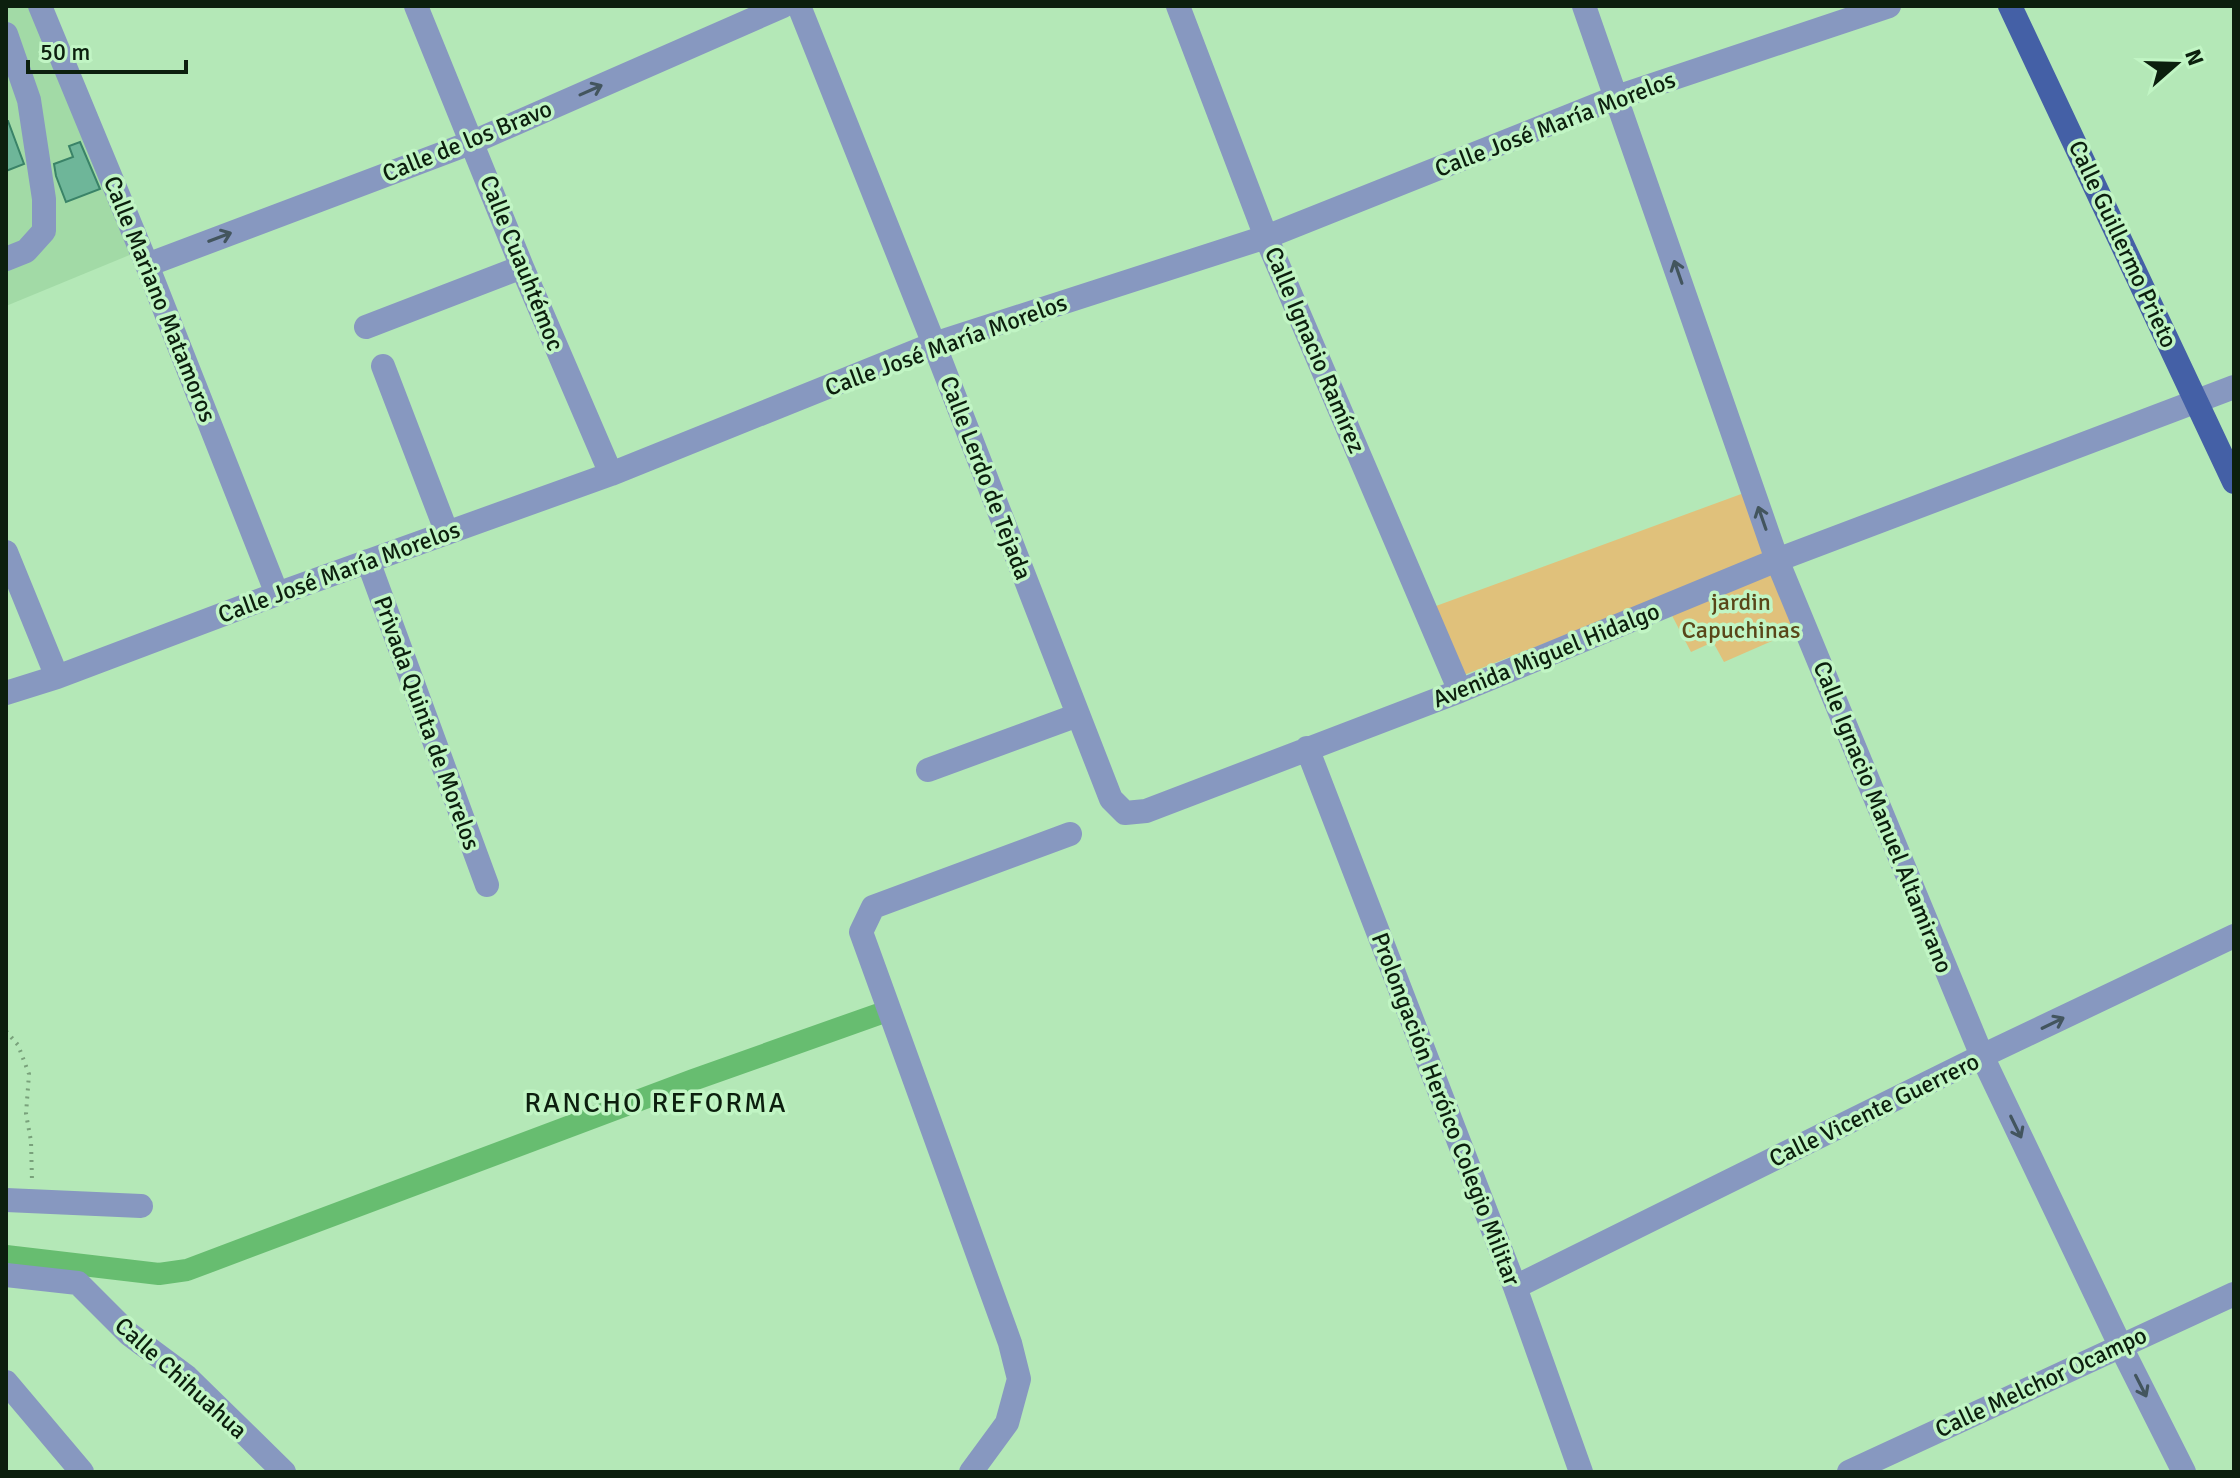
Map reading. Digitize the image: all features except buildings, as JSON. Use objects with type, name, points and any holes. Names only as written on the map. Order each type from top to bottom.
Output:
[{"type":"main road","name":"Calle Guillermo Prieto","points":[[2010,6],[2234,482]]},
{"type":"street","name":"Calle Mariano Matamoros","points":[[40,6],[147,265],[277,594]]},
{"type":"street","name":"Calle Cuauhtémoc","points":[[416,6],[522,267],[611,474]]},
{"type":"street","name":"Calle de los Bravo","points":[[147,265],[473,142],[783,6]]},
{"type":"street","name":"Calle Lerdo de Tejada","points":[[799,6],[1111,799],[1125,813]]},
{"type":"street","name":"Calle Ignacio Ramírez","points":[[1178,6],[1266,237],[1460,691]]},
{"type":"street","name":"Calle Ignacio Manuel Altamirano","points":[[1584,6],[1777,560],[1982,1056],[2184,1472]]},
{"type":"street","name":"Calle José María Morelos","points":[[6,693],[611,474],[934,344],[1266,237],[1617,97],[1889,6]]},
{"type":"street","points":[[6,34],[29,100],[44,199],[44,231],[26,251],[6,259]]},
{"type":"street","points":[[366,327],[522,267]]},
{"type":"street","points":[[383,366],[447,533]]},
{"type":"street","name":"Avenida Miguel Hidalgo","points":[[1125,813],[1146,811],[1460,691],[1777,560],[2234,387]]},
{"type":"street","points":[[6,552],[57,677]]},
{"type":"street","name":"Privada Quinta de Morelos","points":[[368,561],[487,885]]},
{"type":"street","points":[[928,770],[1078,715]]},
{"type":"street","name":"Prolongación Heróico Colegio Militar","points":[[1307,748],[1515,1287],[1581,1472]]},
{"type":"street","points":[[971,1472],[1007,1423],[1019,1379],[1010,1343],[861,932],[873,907],[1070,834]]},
{"type":"street","name":"Calle Vicente Guerrero","points":[[1515,1287],[1982,1056],[2234,936]]},
{"type":"street","points":[[6,1200],[141,1206]]},
{"type":"street","name":"Calle Chihuahua","points":[[6,1275],[78,1283],[129,1334],[187,1377],[284,1472]]},
{"type":"street","name":"Calle Melchor Ocampo","points":[[1849,1472],[2234,1294]]},
{"type":"street","points":[[6,1382],[82,1472]]},
{"type":"path","points":[[6,1031],[18,1045],[29,1074],[26,1114],[31,1141],[32,1201]]},
{"type":"shaded area","points":[[6,6],[34,6],[132,254],[6,306]]},
{"type":"green space","points":[[1744,493],[1769,555],[1464,675],[1436,606]]},
{"type":"green space","name":"jardin Capuchinas","points":[[1773,568],[1797,630],[1724,662],[1713,642],[1691,652],[1667,606]]},
{"type":"waterway","points":[[6,1256],[159,1274],[187,1270],[693,1080],[879,1014]]},
{"type":"district","name":"RANCHO REFORMA","points":[[656,1102]]}]
